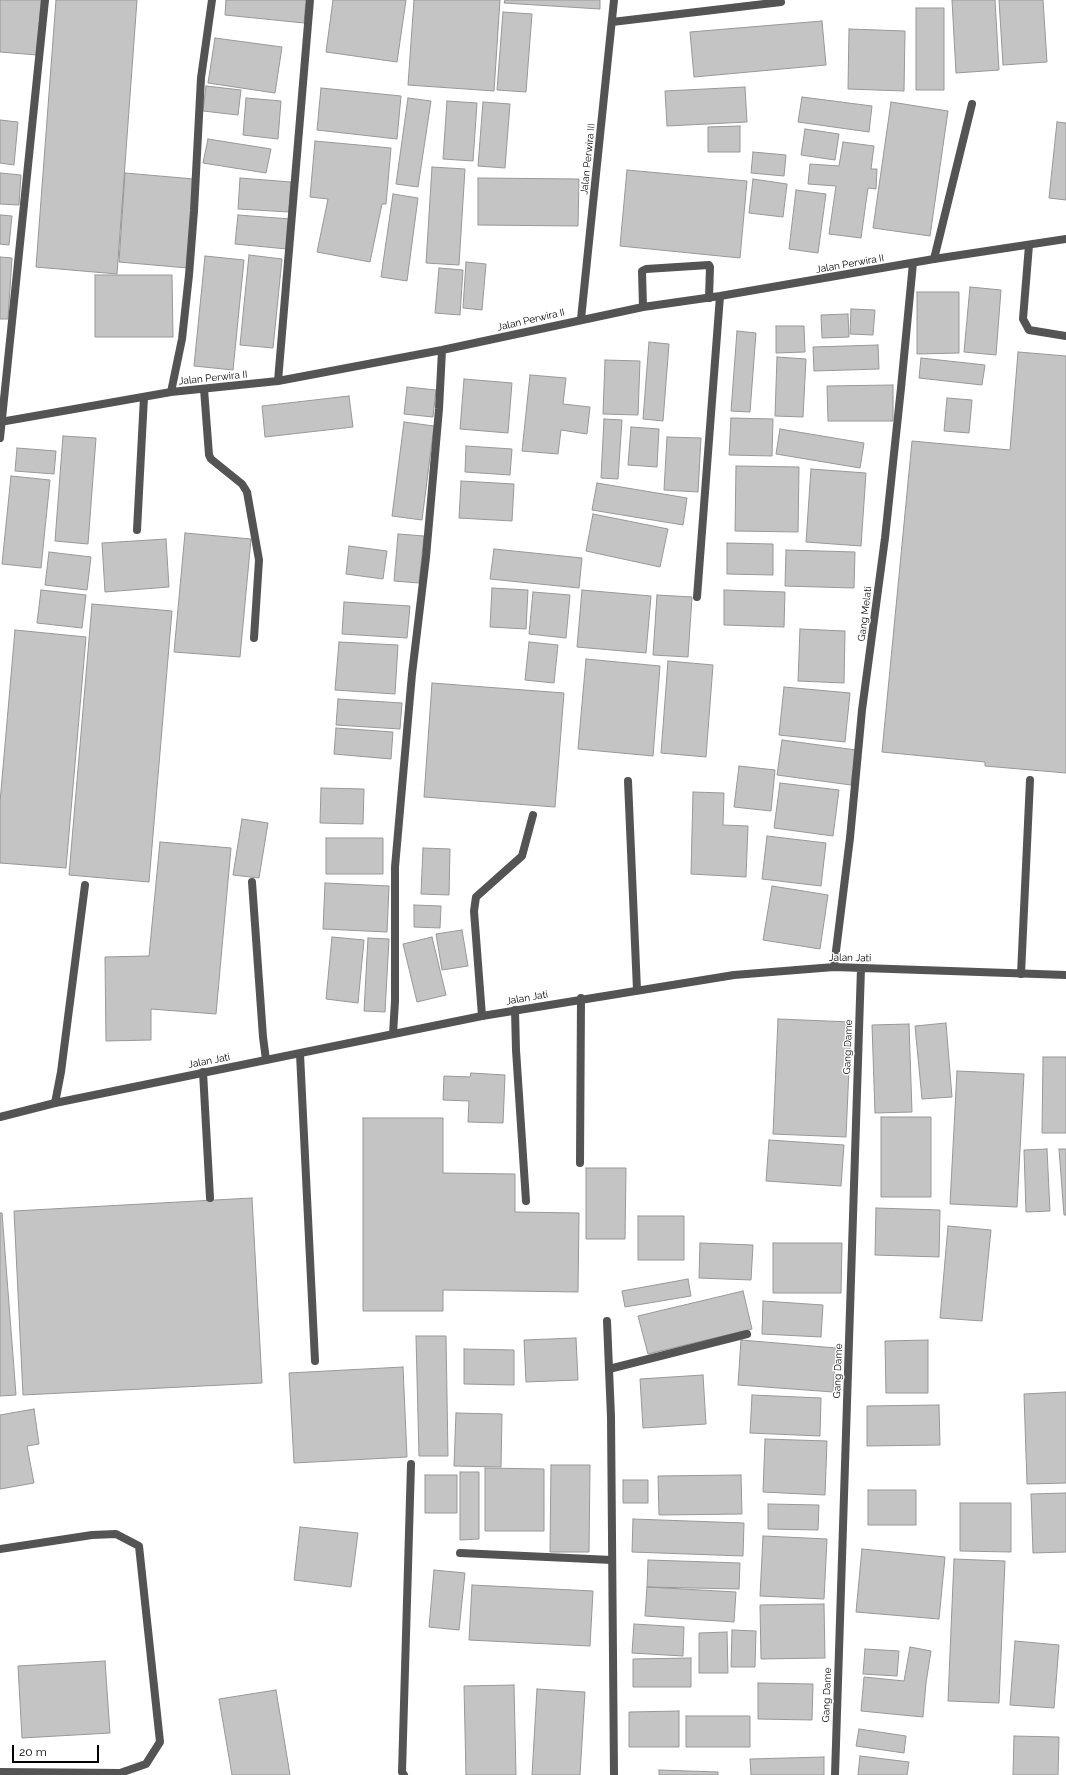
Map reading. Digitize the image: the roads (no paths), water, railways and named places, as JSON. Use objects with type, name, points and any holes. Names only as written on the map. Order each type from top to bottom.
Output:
[{"type":"street","points":[[0,438],[45,0]]},
{"type":"street","points":[[171,392],[182,339],[189,275],[201,78],[212,0]]},
{"type":"street","points":[[278,381],[310,0]]},
{"type":"street","name":"Jalan Perwira III","points":[[581,319],[614,0]]},
{"type":"street","points":[[612,22],[781,2]]},
{"type":"street","points":[[934,260],[972,104]]},
{"type":"street","name":"Jalan Perwira II","points":[[1,422],[171,392],[278,381],[442,350],[581,319],[643,307],[709,298],[912,263],[1066,239]]},
{"type":"street","points":[[1029,245],[1023,319],[1029,330],[1066,336]]},
{"type":"street","name":"Gang Melati","points":[[834,967],[850,838],[862,710],[885,538],[901,388],[912,263]]},
{"type":"street","points":[[643,307],[642,271],[646,269],[709,265],[709,298]]},
{"type":"street","points":[[697,597],[720,296]]},
{"type":"street","points":[[393,1034],[395,1001],[395,860],[411,682],[426,557],[439,409],[442,350]]},
{"type":"street","points":[[204,389],[209,455],[211,459],[242,484],[247,492],[259,560],[254,638]]},
{"type":"street","points":[[137,530],[144,397]]},
{"type":"street","points":[[1021,974],[1030,780]]},
{"type":"street","points":[[628,781],[634,960],[637,990]]},
{"type":"street","points":[[482,1016],[474,911],[476,897],[522,856],[533,815]]},
{"type":"street","points":[[252,882],[266,1060]]},
{"type":"street","points":[[55,1103],[61,1072],[85,885]]},
{"type":"street","name":"Jalan Jati","points":[[0,1117],[55,1103],[482,1016],[581,998],[734,975],[834,967],[1066,975]]},
{"type":"street","name":"Gang Dame","points":[[835,1775],[861,968]]},
{"type":"street","points":[[580,1163],[581,998]]},
{"type":"street","points":[[515,1010],[516,1050],[526,1201]]},
{"type":"street","points":[[300,1054],[315,1361]]},
{"type":"street","points":[[203,1072],[210,1198]]},
{"type":"street","points":[[607,1322],[612,1560],[614,1775]]},
{"type":"street","points":[[609,1369],[747,1334]]},
{"type":"street","points":[[404,1775],[402,1772],[411,1464]]},
{"type":"street","points":[[0,1549],[92,1535],[116,1534],[138,1546],[160,1742],[146,1764],[120,1773],[0,1772]]},
{"type":"street","points":[[460,1553],[612,1560]]}]
